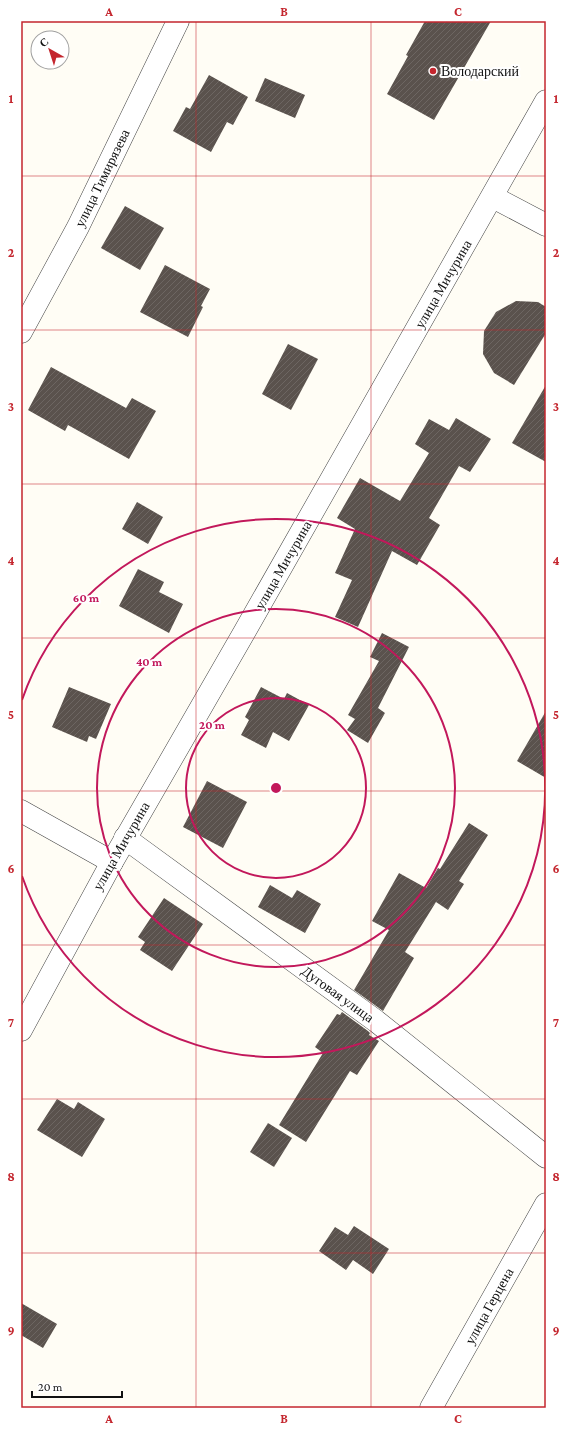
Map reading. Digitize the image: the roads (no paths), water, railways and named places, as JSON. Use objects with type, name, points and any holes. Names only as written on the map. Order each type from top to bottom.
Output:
[{"type":"street","name":"улица Тимирязева","points":[[21,332],[78,227],[178,21]]},
{"type":"street","name":"улица Мичурина","points":[[21,1030],[125,838],[493,197],[546,101]]},
{"type":"street","points":[[493,197],[546,225]]},
{"type":"street","points":[[21,811],[112,862]]},
{"type":"street","name":"Дуговая улица","points":[[125,838],[376,1021],[546,1156]]},
{"type":"street","name":"улица Герцена","points":[[432,1408],[546,1204]]},
{"type":"place","name":"Володарский","points":[[433,71]]}]
